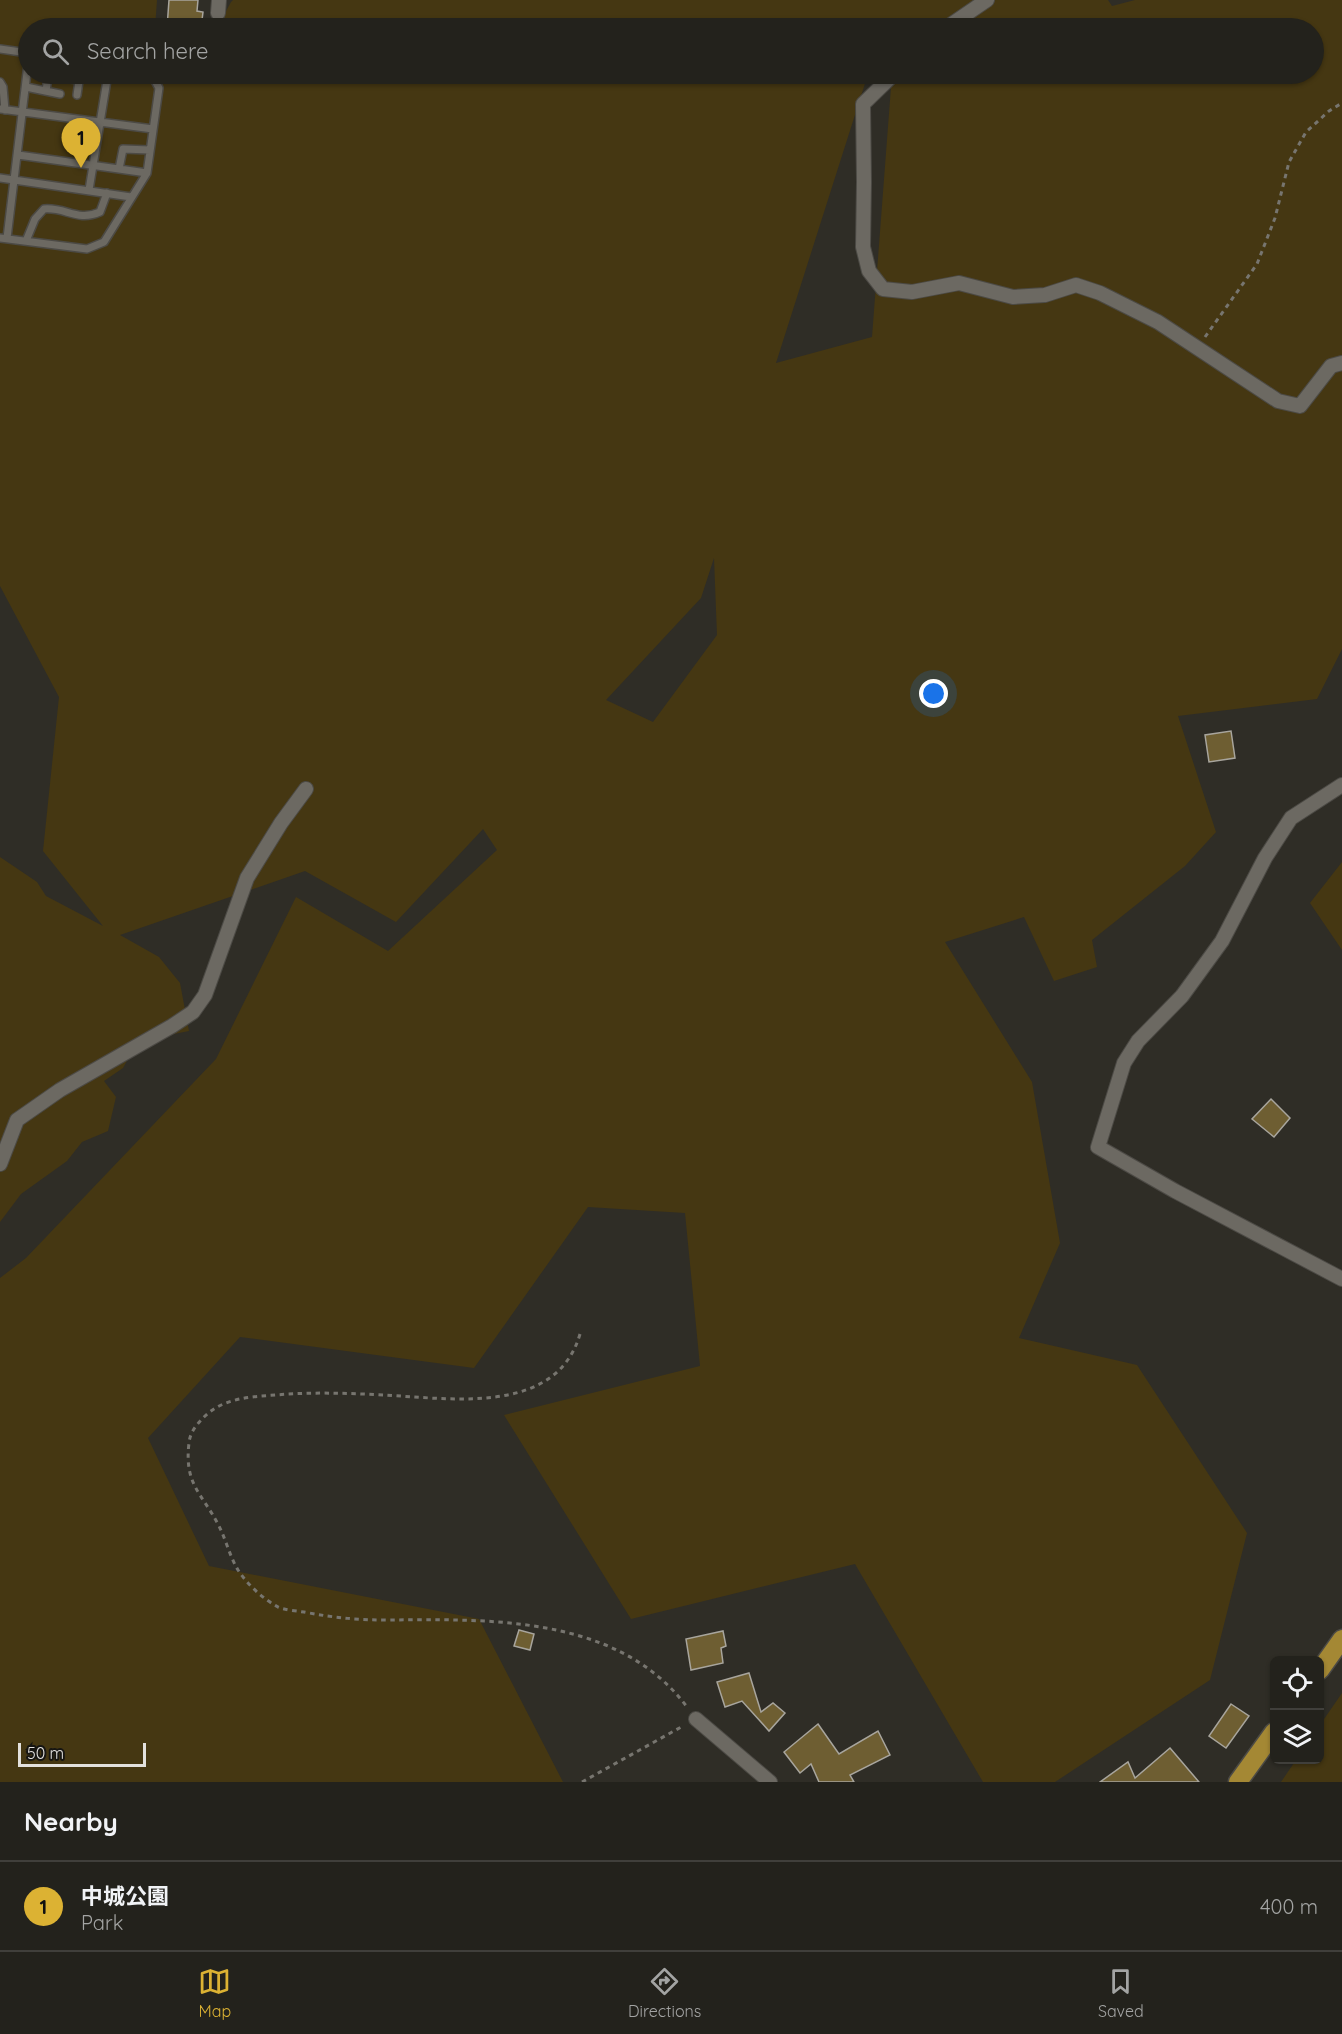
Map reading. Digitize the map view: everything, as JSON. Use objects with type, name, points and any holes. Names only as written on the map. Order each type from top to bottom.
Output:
[{"type":"highway","points":[[1324,1664],[1342,1639]]},
{"type":"highway","points":[[1238,1782],[1270,1739]]},
{"type":"street","points":[[961,18],[987,0]]},
{"type":"street","points":[[884,84],[863,104],[862,247],[869,271],[883,289],[912,292],[959,283],[1013,297],[1045,295],[1076,285],[1100,293],[1158,322],[1278,400],[1300,406],[1331,366],[1342,363]]},
{"type":"street","points":[[1342,786],[1291,818],[1265,858],[1222,941],[1182,996],[1138,1041],[1124,1063],[1098,1147],[1342,1280]]},
{"type":"street","points":[[0,1164],[16,1120],[60,1090],[193,1012],[205,995],[247,878],[280,823],[306,789]]},
{"type":"street","points":[[696,1719],[770,1782]]},
{"type":"lane","points":[[0,49],[18,52]]},
{"type":"lane","points":[[0,82],[3,87],[0,118]]},
{"type":"lane","points":[[26,84],[18,154],[3,238],[87,249],[104,242],[147,172],[159,88],[156,84]]},
{"type":"lane","points":[[46,91],[47,84]]},
{"type":"lane","points":[[77,95],[79,84]]},
{"type":"lane","points":[[89,190],[107,84]]},
{"type":"lane","points":[[26,87],[60,94]]},
{"type":"lane","points":[[2,110],[153,129]]},
{"type":"lane","points":[[119,169],[123,149],[150,150]]},
{"type":"lane","points":[[18,154],[147,172]]},
{"type":"lane","points":[[0,178],[131,196]]},
{"type":"lane","points":[[26,241],[35,219],[44,209],[54,208],[81,217],[91,216],[100,212],[107,193]]},
{"type":"path","points":[[1197,348],[1257,264],[1275,218],[1289,162],[1306,132],[1329,111],[1342,103]]},
{"type":"path","points":[[580,1334],[575,1350],[567,1363],[546,1380],[522,1392],[463,1400],[320,1392],[245,1398],[219,1405],[204,1417],[190,1434],[187,1460],[191,1483],[216,1522],[238,1571],[258,1593],[279,1608],[348,1620],[499,1622],[534,1626],[598,1641],[653,1670],[673,1688],[696,1719],[582,1782]]},
{"type":"shaded area","points":[[0,0],[157,0],[156,18],[18,18],[18,84],[865,84],[776,363],[872,337],[891,84],[1324,84],[1324,18],[222,18],[231,2],[233,0],[1108,0],[1112,6],[1135,0],[1342,0],[1342,649],[1317,699],[1178,716],[1216,832],[1185,866],[1092,940],[1097,967],[1054,981],[1024,917],[945,942],[1032,1082],[1060,1243],[1019,1338],[1137,1365],[1247,1533],[1210,1680],[1055,1782],[983,1782],[855,1564],[631,1619],[504,1415],[700,1366],[685,1213],[588,1207],[474,1368],[240,1337],[148,1438],[209,1566],[479,1619],[563,1782],[0,1782],[0,1278],[26,1258],[216,1059],[296,897],[388,951],[497,850],[483,829],[396,922],[305,871],[120,935],[159,957],[180,983],[189,1031],[136,1044],[123,1068],[104,1081],[116,1097],[108,1131],[82,1142],[67,1161],[21,1194],[0,1222],[0,857],[37,882],[46,896],[103,926],[43,851],[59,697],[0,586]],"holes":[[[714,558],[717,635],[653,722],[606,700],[701,598]]]},
{"type":"shaded area","points":[[1342,862],[1342,950],[1310,903]]},
{"type":"shaded area","points":[[1342,1693],[1342,1782],[1281,1782],[1293,1764],[1324,1764],[1324,1719]]},
{"type":"building","points":[[169,0],[198,0],[197,11],[203,12],[202,18],[168,18]]},
{"type":"building","points":[[1231,731],[1235,758],[1209,762],[1205,735]]},
{"type":"building","points":[[1271,1099],[1290,1118],[1274,1137],[1252,1119]]},
{"type":"building","points":[[519,1630],[534,1634],[530,1650],[514,1646]]},
{"type":"building","points":[[723,1631],[726,1646],[721,1648],[723,1663],[691,1670],[686,1639]]},
{"type":"building","points":[[749,1673],[761,1712],[773,1703],[785,1713],[769,1731],[742,1701],[725,1707],[717,1682]]},
{"type":"building","points":[[1231,1704],[1249,1716],[1226,1748],[1209,1736]]},
{"type":"building","points":[[818,1724],[839,1754],[878,1731],[890,1755],[850,1775],[854,1782],[819,1782],[811,1764],[800,1773],[784,1752]]},
{"type":"building","points":[[1170,1748],[1199,1782],[1100,1782],[1128,1762],[1135,1778]]},
{"type":"place","name":"中城公園","points":[[81,168]]}]
